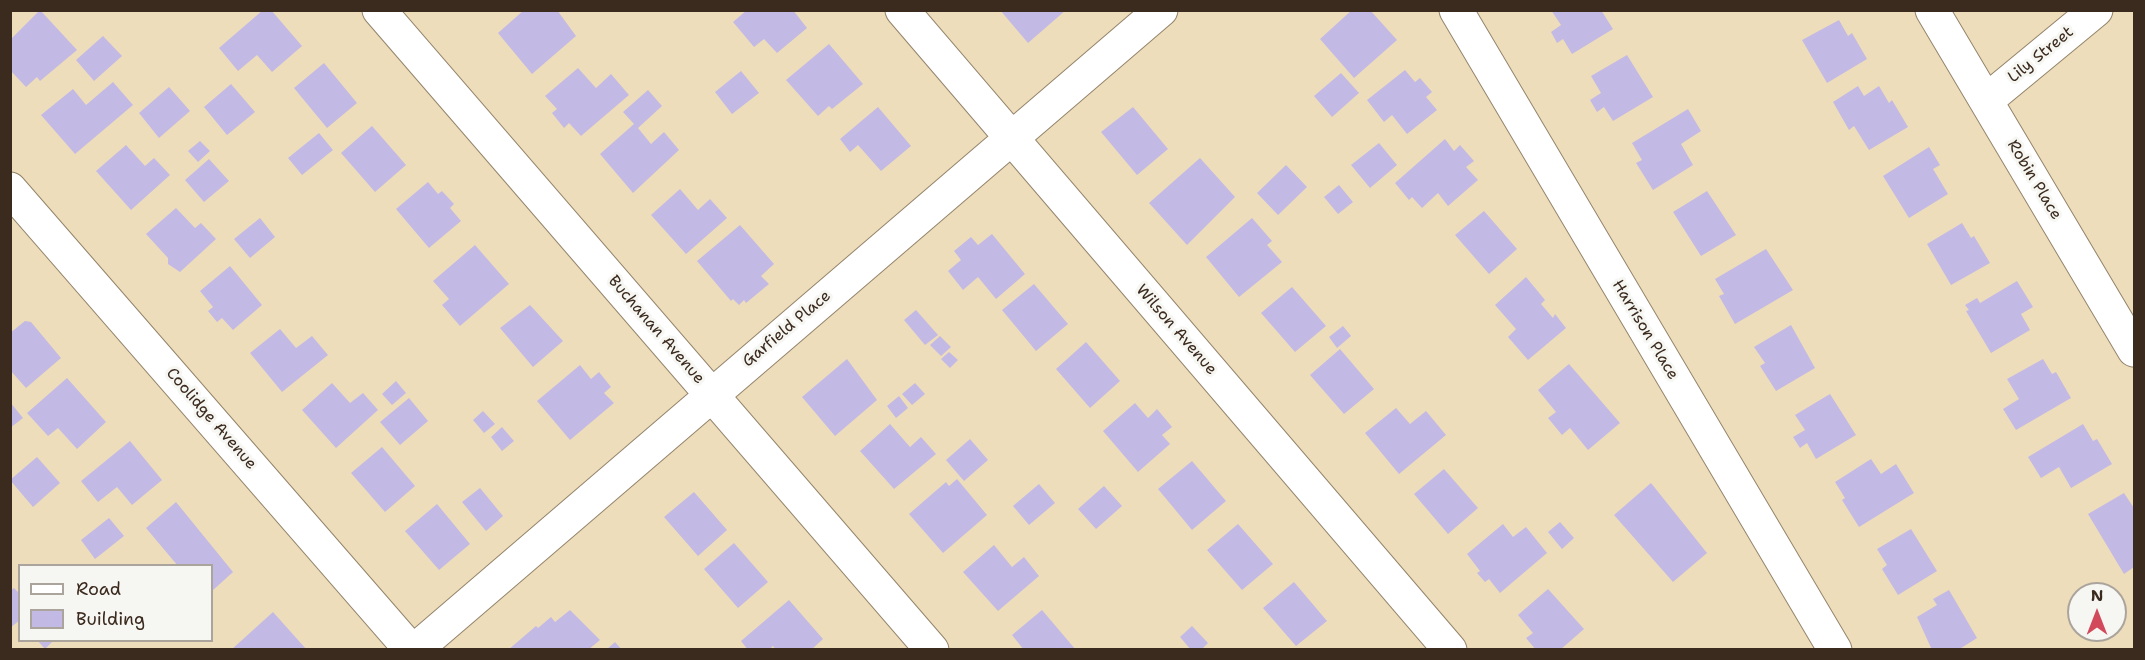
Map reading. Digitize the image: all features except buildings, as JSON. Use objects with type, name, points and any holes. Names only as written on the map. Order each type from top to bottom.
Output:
[{"type":"street","name":"Buchanan Avenue","points":[[379,10],[932,650]]},
{"type":"street","name":"Wilson Avenue","points":[[902,10],[1450,650]]},
{"type":"street","name":"Garfield Place","points":[[413,650],[1161,10]]},
{"type":"street","name":"Harrison Place","points":[[1456,10],[1835,650]]},
{"type":"street","name":"Robin Place","points":[[1932,10],[2134,350]]},
{"type":"street","name":"Lily Street","points":[[1987,100],[2096,10]]},
{"type":"street","name":"Coolidge Avenue","points":[[10,189],[413,650]]}]
